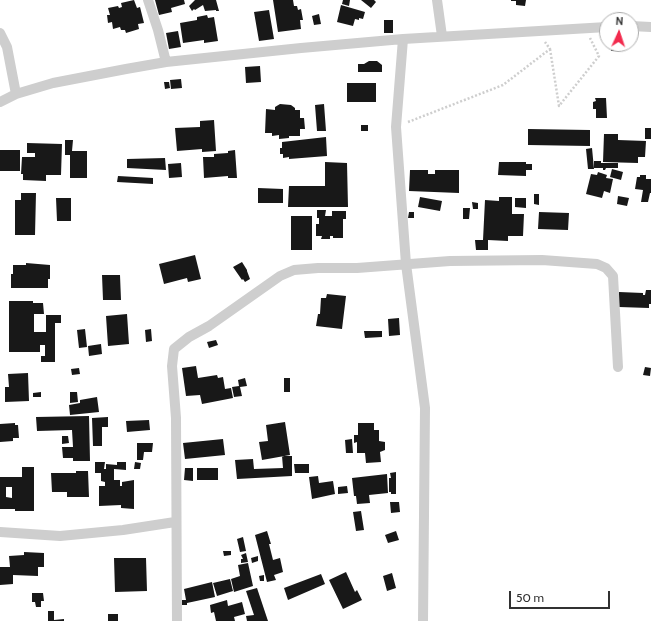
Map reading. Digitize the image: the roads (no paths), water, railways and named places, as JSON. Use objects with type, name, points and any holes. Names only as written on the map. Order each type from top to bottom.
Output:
[{"type":"street","points":[[148,0],[166,62]]},
{"type":"street","points":[[437,0],[442,36]]},
{"type":"street","points":[[639,26],[651,27]]},
{"type":"street","points":[[0,102],[16,94],[52,82],[166,62],[403,38],[599,27]]},
{"type":"street","points":[[0,33],[7,47],[16,94]]},
{"type":"street","points":[[403,38],[396,127],[406,264],[425,408],[423,621]]},
{"type":"street","points":[[176,621],[176,418],[172,366],[174,349],[188,337],[209,326],[280,276],[294,270],[357,268],[450,261],[534,260],[597,264],[606,268],[613,276],[618,367]]},
{"type":"street","points":[[0,532],[60,536],[123,530],[175,522]]}]
